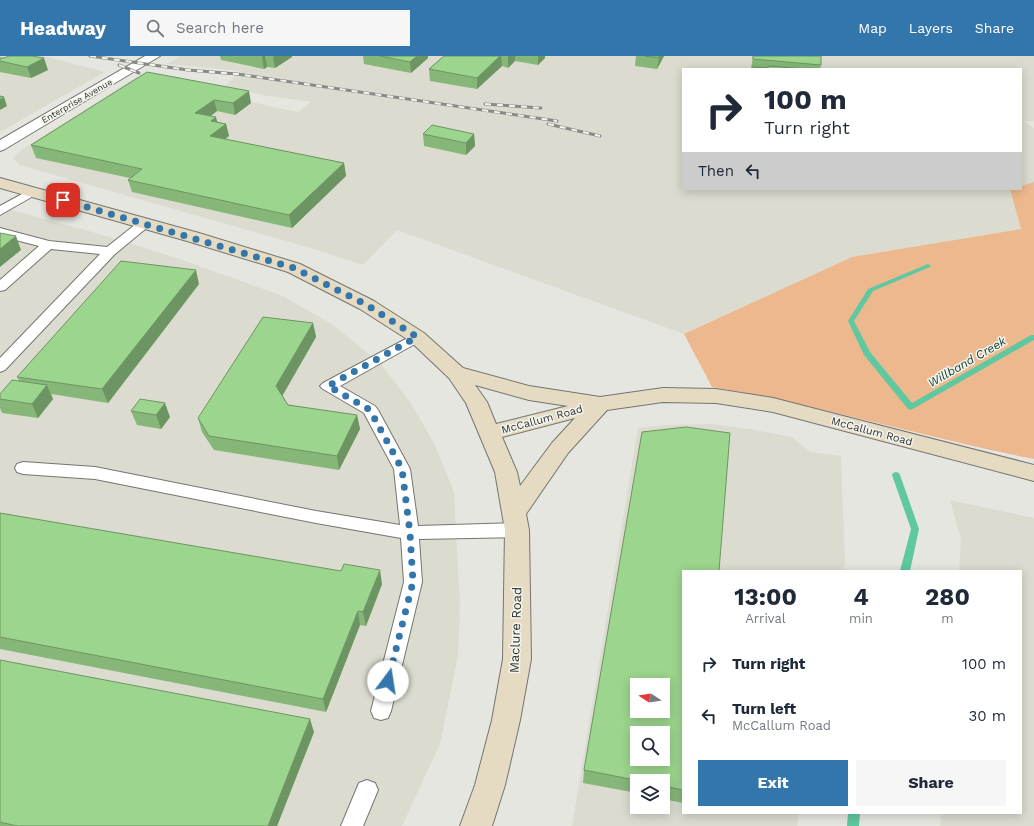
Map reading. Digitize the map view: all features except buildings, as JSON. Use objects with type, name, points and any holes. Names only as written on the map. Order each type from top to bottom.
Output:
[{"type":"main road","name":"McCallum Road","points":[[0,183],[145,223],[294,268],[367,305],[417,337],[456,373],[476,402],[490,433],[602,404],[663,395],[724,397],[773,405],[1034,473]]},
{"type":"main road","points":[[456,373],[529,393],[602,404]]},
{"type":"main road","points":[[516,521],[560,448],[602,404]]},
{"type":"main road","name":"Maclure Road","points":[[476,826],[490,785],[506,720],[516,659],[516,521],[506,472],[490,433]]},
{"type":"street","name":"Enterprise Avenue","points":[[0,146],[154,56]]},
{"type":"lane","points":[[0,211],[33,192]]},
{"type":"lane","points":[[0,367],[110,251],[145,223]]},
{"type":"lane","points":[[0,232],[48,245],[110,251]]},
{"type":"lane","points":[[0,287],[48,245]]},
{"type":"lane","points":[[380,711],[413,582],[410,533],[402,469],[370,410],[328,386],[417,337]]},
{"type":"lane","points":[[23,468],[95,473],[316,517],[410,533],[516,521]]},
{"type":"lane","points":[[352,826],[366,790]]},
{"type":"shaded area","points":[[0,56],[44,56],[105,72],[0,132]]},
{"type":"shaded area","points":[[180,56],[1034,56],[1034,121],[1024,121],[1034,128],[1034,182],[1022,186],[1022,68],[682,68],[682,190],[1011,190],[1021,229],[852,257],[684,334],[397,230],[363,265],[307,247],[19,165],[13,158],[21,150],[136,77],[298,112],[311,102],[262,95],[226,86],[240,71],[167,64]]},
{"type":"shaded area","points":[[1034,182],[1034,459],[994,451],[753,394],[712,387],[684,334],[852,257],[1021,229],[1010,190],[1022,190],[1022,186]]},
{"type":"shaded area","points":[[0,207],[89,231],[171,256],[283,296],[333,325],[380,363],[411,403],[435,445],[454,492],[460,605],[458,656],[440,744],[402,826],[0,826]]},
{"type":"shaded area","points":[[712,424],[750,429],[791,437],[811,452],[841,456],[845,563],[843,570],[682,570],[682,814],[799,814],[797,826],[572,826],[638,428],[666,425]]},
{"type":"shaded area","points":[[950,500],[1034,518],[1034,826],[940,826],[941,814],[1022,814],[1022,570],[959,570],[961,540]]},
{"type":"waterway","points":[[928,266],[870,290],[851,321],[867,353],[911,407],[1034,337]]},
{"type":"waterway","name":"Willband Creek","points":[[896,475],[915,529],[905,570]]},
{"type":"waterway","name":"Willband Creek","points":[[853,826],[854,814]]},
{"type":"railway","points":[[90,56],[188,70],[237,74],[557,121]]},
{"type":"railway","points":[[119,65],[139,73]]},
{"type":"railway","points":[[485,104],[541,108]]},
{"type":"railway","points":[[548,124],[600,136]]},
{"type":"route","points":[[63,200],[193,237],[294,268],[367,305],[417,337],[328,386],[370,410],[402,469],[410,533],[413,582],[388,681]]}]
